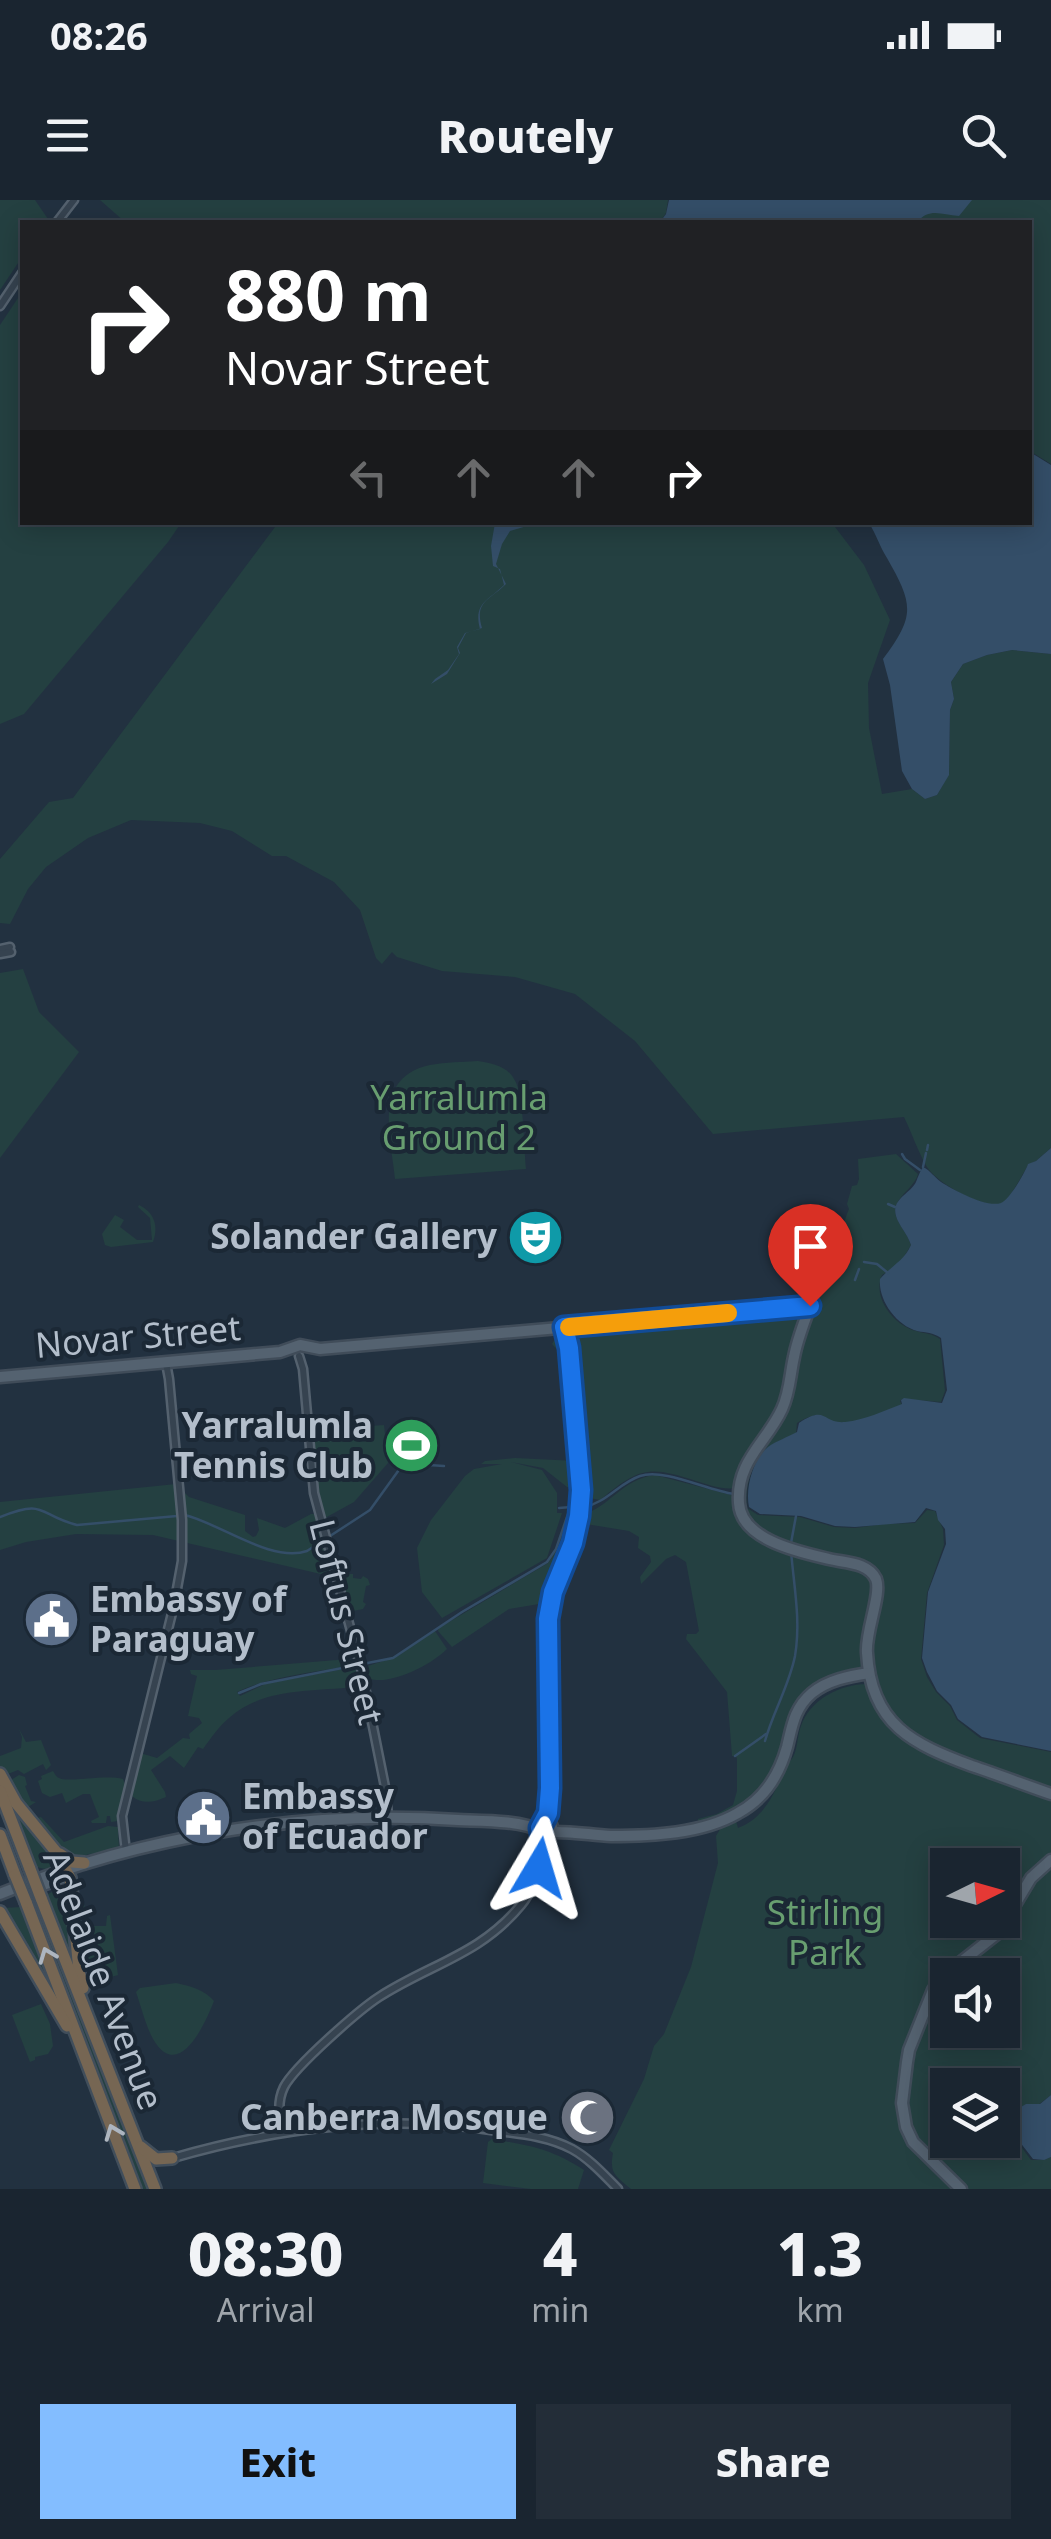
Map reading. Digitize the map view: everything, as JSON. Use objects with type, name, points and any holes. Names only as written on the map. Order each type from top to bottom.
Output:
[{"type":"highway","points":[[0,1774],[16,1803],[53,1848],[67,1872],[79,1971],[104,2059]]},
{"type":"highway","name":"Adelaide Avenue","points":[[0,1791],[156,2189]]},
{"type":"highway","name":"Adelaide Avenue","points":[[0,1835],[135,2189]]},
{"type":"highway","points":[[53,1848],[72,1862],[84,1863]]},
{"type":"highway","points":[[2,1918],[56,2004],[91,2075]]},
{"type":"highway","points":[[136,2142],[153,2158],[172,2158]]},
{"type":"highway","points":[[156,2189],[160,2170],[172,2158]]},
{"type":"main road","name":"Novar Street","points":[[0,1377],[280,1352],[301,1355],[320,1349],[810,1306],[804,1322]]},
{"type":"main road","points":[[796,1308],[804,1322],[787,1396],[747,1462],[739,1494],[739,1509],[748,1528],[768,1540],[866,1568],[873,1574],[878,1591],[868,1629],[869,1673],[878,1700],[896,1726],[918,1744],[1051,1794]]},
{"type":"main road","points":[[0,1898],[110,1858],[179,1840],[322,1820],[454,1819],[612,1836],[711,1824],[738,1814],[770,1786],[784,1759],[796,1714],[805,1700],[825,1685],[869,1673]]},
{"type":"main road","points":[[67,1872],[84,1863],[110,1858]]},
{"type":"main road","points":[[960,2189],[909,2135],[902,2103],[909,2050],[937,1982],[998,1933],[1031,1878],[1051,1860]]},
{"type":"street","points":[[59,220],[74,200]]},
{"type":"street","points":[[0,306],[20,276]]},
{"type":"street","points":[[0,952],[10,949]]},
{"type":"street","points":[[282,2132],[280,2101],[284,2087],[297,2070],[364,2007],[487,1938],[529,1894],[539,1868],[546,1829],[550,1752],[548,1619],[580,1512],[567,1327]]},
{"type":"street","name":"Loftus Street","points":[[301,1355],[314,1493],[361,1666],[388,1818]]},
{"type":"street","points":[[126,1853],[122,1816],[177,1594],[184,1547],[168,1362]]},
{"type":"street","points":[[172,2158],[233,2141],[321,2126],[434,2124],[546,2139],[571,2148],[618,2189]]},
{"type":"green space","points":[[0,200],[35,200],[48,219],[20,220],[20,260],[0,290]]},
{"type":"green space","points":[[100,200],[668,200],[661,220],[123,220]]},
{"type":"green space","points":[[969,200],[1051,200],[1051,464],[1032,452],[1032,220],[911,220],[916,214]]},
{"type":"green space","points":[[20,295],[20,525],[180,525],[24,714],[0,724],[0,325]]},
{"type":"green space","points":[[277,525],[834,525],[864,565],[890,620],[868,683],[869,728],[882,794],[912,789],[925,799],[937,795],[949,774],[950,710],[954,699],[951,682],[963,664],[1012,650],[1051,654],[1051,1148],[1028,1165],[1003,1203],[995,1204],[962,1194],[932,1173],[904,1117],[713,1134],[635,1041],[575,994],[515,977],[442,971],[392,952],[382,964],[376,958],[360,910],[334,882],[286,856],[272,856],[232,831],[200,823],[131,820],[88,838],[46,867],[28,889],[10,924],[0,923],[0,859],[49,802],[73,798]]},
{"type":"green space","points":[[23,969],[39,1012],[79,1052],[0,1158],[0,973]]},
{"type":"green space","name":"Yarralumla Ground 2","points":[[478,1061],[503,1068],[517,1086],[526,1169],[395,1179],[389,1111],[400,1082],[430,1065]]},
{"type":"green space","name":"Stirling Park","points":[[896,1154],[918,1174],[895,1210],[911,1245],[899,1265],[882,1275],[880,1292],[887,1309],[900,1323],[940,1339],[945,1391],[941,1402],[902,1399],[902,1405],[859,1421],[837,1423],[813,1416],[797,1423],[796,1433],[767,1448],[757,1460],[748,1484],[747,1508],[758,1515],[800,1517],[834,1527],[855,1528],[915,1523],[927,1510],[935,1511],[943,1529],[944,1545],[927,1593],[921,1659],[927,1677],[957,1720],[980,1738],[1051,1752],[1051,1794],[937,1754],[1051,1797],[1051,1858],[1030,1877],[1020,1894],[1020,1848],[930,1848],[930,1938],[990,1938],[965,1958],[930,1958],[930,1996],[909,2049],[901,2100],[907,2128],[904,2104],[911,2051],[930,2004],[930,2048],[1020,2048],[1020,1958],[971,1958],[995,1938],[1020,1938],[1020,1902],[1033,1878],[1051,1862],[1051,2095],[1038,2105],[1020,2108],[1020,2068],[930,2068],[930,2156],[910,2132],[913,2142],[957,2189],[631,2189],[615,2174],[613,2153],[609,2150],[691,1967],[718,1863],[716,1836],[722,1826],[736,1821],[738,1828],[762,1811],[795,1753],[805,1716],[819,1701],[838,1690],[869,1684],[895,1727],[913,1742],[936,1753],[898,1728],[872,1682],[868,1641],[880,1589],[871,1572],[769,1537],[752,1527],[741,1508],[749,1467],[787,1404],[801,1338],[837,1247],[852,1186],[857,1185],[858,1159]]},
{"type":"green space","points":[[139,1205],[154,1220],[153,1242],[105,1245],[102,1234],[115,1215],[124,1220],[120,1227],[137,1240],[152,1240],[150,1218]]},
{"type":"green space","points":[[790,1311],[801,1318],[784,1398],[736,1488],[645,1472],[600,1500],[584,1497],[577,1399],[561,1381],[563,1356],[552,1344],[555,1339],[569,1339],[577,1331]]},
{"type":"green space","points":[[384,1425],[388,1463],[354,1502],[325,1518],[318,1495],[313,1438],[319,1430]]},
{"type":"green space","name":"Yarralumla Tennis Club","points":[[434,1432],[436,1456],[390,1459],[388,1437]]},
{"type":"green space","points":[[485,1461],[576,1461],[578,1489],[567,1487],[543,1468],[511,1462],[542,1470],[557,1493],[557,1513],[562,1513],[547,1558],[442,1618],[422,1592],[417,1548],[431,1520],[465,1476],[474,1469],[502,1464],[481,1464]]},
{"type":"green space","points":[[655,1475],[735,1496],[748,1531],[864,1570],[875,1584],[862,1671],[808,1694],[777,1767],[760,1793],[731,1813],[698,1822],[733,1805],[737,1759],[732,1756],[727,1692],[686,1639],[687,1634],[699,1631],[686,1562],[675,1555],[666,1559],[641,1584],[640,1577],[651,1562],[650,1556],[638,1548],[639,1537],[629,1531],[586,1524],[582,1518],[633,1482]]},
{"type":"green space","points":[[176,1484],[189,1497],[245,1515],[245,1531],[253,1537],[259,1530],[257,1518],[285,1528],[316,1514],[331,1570],[325,1575],[153,1535],[76,1534],[0,1550],[0,1502]]},
{"type":"green space","points":[[576,1513],[570,1544],[545,1603],[509,1609],[452,1647],[439,1628],[548,1563],[557,1550],[567,1517]]},
{"type":"green space","points":[[344,1574],[368,1579],[363,1609],[353,1611],[348,1605],[341,1579]]},
{"type":"green space","points":[[435,1631],[447,1649],[431,1662],[387,1680],[367,1678],[365,1667],[398,1656]]},
{"type":"green space","points":[[349,1659],[357,1664],[280,1678],[237,1692],[240,1696],[265,1684],[358,1668],[359,1681],[354,1687],[288,1693],[243,1708],[222,1725],[203,1749],[198,1747],[184,1768],[170,1756],[151,1770],[166,1797],[149,1802],[132,1796],[140,1753],[157,1758],[183,1738],[190,1739],[189,1734],[202,1723],[199,1718],[188,1716],[197,1676],[190,1670]]},
{"type":"green space","points":[[19,1729],[26,1742],[41,1740],[51,1765],[46,1770],[43,1764],[24,1774],[18,1770],[8,1774],[11,1780],[19,1775],[25,1777],[31,1801],[36,1802],[28,1807],[37,1818],[41,1817],[64,1842],[108,1826],[118,1827],[119,1849],[72,1860],[36,1824],[0,1771],[0,1756],[21,1748]]},
{"type":"green space","points":[[53,1771],[63,1779],[123,1779],[126,1787],[118,1821],[111,1822],[107,1816],[106,1823],[92,1823],[99,1817],[90,1794],[66,1803],[62,1793],[50,1797],[42,1793],[38,1781]]},
{"type":"green space","points":[[7,1792],[62,1867],[45,1872],[46,1869],[35,1867]]},
{"type":"green space","points":[[65,1882],[81,1984],[46,1895],[54,1891],[50,1886]]},
{"type":"green space","points":[[81,1897],[88,1926],[106,1926],[110,1915],[118,1975],[86,1984],[79,1935],[83,1931]]},
{"type":"green space","points":[[38,1899],[149,2189],[143,2189],[30,1902]]},
{"type":"green space","points":[[22,1907],[59,2002],[2,1908]]},
{"type":"green space","points":[[176,1983],[202,1991],[214,2001],[192,2042],[175,2055],[166,2053],[153,2040],[136,1992],[140,1988]]},
{"type":"green space","points":[[41,2004],[50,2024],[53,2046],[48,2054],[30,2062],[12,2015]]},
{"type":"green space","points":[[492,2139],[540,2149],[572,2163],[584,2170],[578,2189],[483,2183],[488,2142]]},
{"type":"green space","name":"Stirling Park","points":[[1020,2145],[1031,2160],[1051,2157],[1051,2189],[962,2189],[932,2158],[1020,2158]]},
{"type":"water","points":[[669,200],[972,200],[959,216],[932,213],[919,220],[662,220]]},
{"type":"water","points":[[1032,453],[1051,465],[1051,654],[1012,650],[963,664],[951,682],[954,699],[950,710],[949,775],[937,795],[925,799],[912,789],[902,771],[883,659],[906,620],[906,599],[870,525],[1032,525]]},
{"type":"water","points":[[495,525],[528,525],[510,531],[496,564],[498,568],[493,566],[491,546]]},
{"type":"water","points":[[472,631],[466,633],[458,648],[460,653],[447,674],[431,684],[448,670],[459,654],[457,647],[465,633]]},
{"type":"water","points":[[1051,1148],[1051,1751],[982,1737],[958,1719],[927,1672],[922,1658],[928,1592],[946,1544],[945,1529],[936,1511],[926,1508],[915,1522],[835,1526],[801,1516],[760,1514],[749,1507],[748,1491],[751,1474],[763,1452],[797,1432],[799,1423],[808,1418],[820,1415],[838,1422],[852,1421],[902,1404],[904,1398],[942,1403],[947,1390],[941,1338],[902,1323],[885,1303],[880,1287],[880,1279],[911,1245],[897,1220],[896,1205],[923,1167],[962,1193],[987,1203],[1001,1203],[1028,1164]]},
{"type":"water","points":[[1051,2095],[1051,2157],[1044,2160],[1033,2159],[1020,2142],[1020,2108],[1040,2104]]},
{"type":"waterway","points":[[927,1150],[928,1145]]},
{"type":"waterway","points":[[923,1167],[926,1153]]},
{"type":"waterway","points":[[902,1154],[920,1170]]},
{"type":"waterway","points":[[888,1204],[895,1207]]},
{"type":"waterway","points":[[864,1262],[877,1264],[888,1273]]},
{"type":"waterway","points":[[855,1280],[859,1269]]},
{"type":"waterway","points":[[185,1515],[278,1552],[307,1551],[370,1510],[401,1467],[444,1466]]},
{"type":"waterway","points":[[584,1507],[632,1479],[650,1474],[734,1494]]},
{"type":"waterway","points":[[559,1508],[571,1507]]},
{"type":"waterway","points":[[239,1693],[261,1684],[393,1658],[547,1562],[556,1549],[569,1511],[575,1507]]},
{"type":"waterway","points":[[0,1517],[34,1509],[77,1525],[177,1516]]},
{"type":"waterway","points":[[791,1543],[796,1516]]},
{"type":"waterway","points":[[765,1741],[789,1678],[797,1643],[791,1551]]},
{"type":"waterway","points":[[735,1756],[766,1734]]},
{"type":"slow traffic","points":[[569,1327],[728,1313]]},
{"type":"place","name":"Solander Gallery","points":[[536,1237]]},
{"type":"place","name":"Yarralumla Tennis Club","points":[[412,1446]]},
{"type":"place","name":"Embassy of Paraguay","points":[[51,1620]]},
{"type":"place","name":"Embassy of Ecuador","points":[[203,1817]]},
{"type":"place","name":"Canberra Mosque","points":[[587,2118]]},
{"type":"route","points":[[539,1868],[543,1845],[540,1828],[548,1813],[550,1788],[548,1619],[553,1592],[576,1532],[581,1490],[564,1327],[810,1306]]}]
